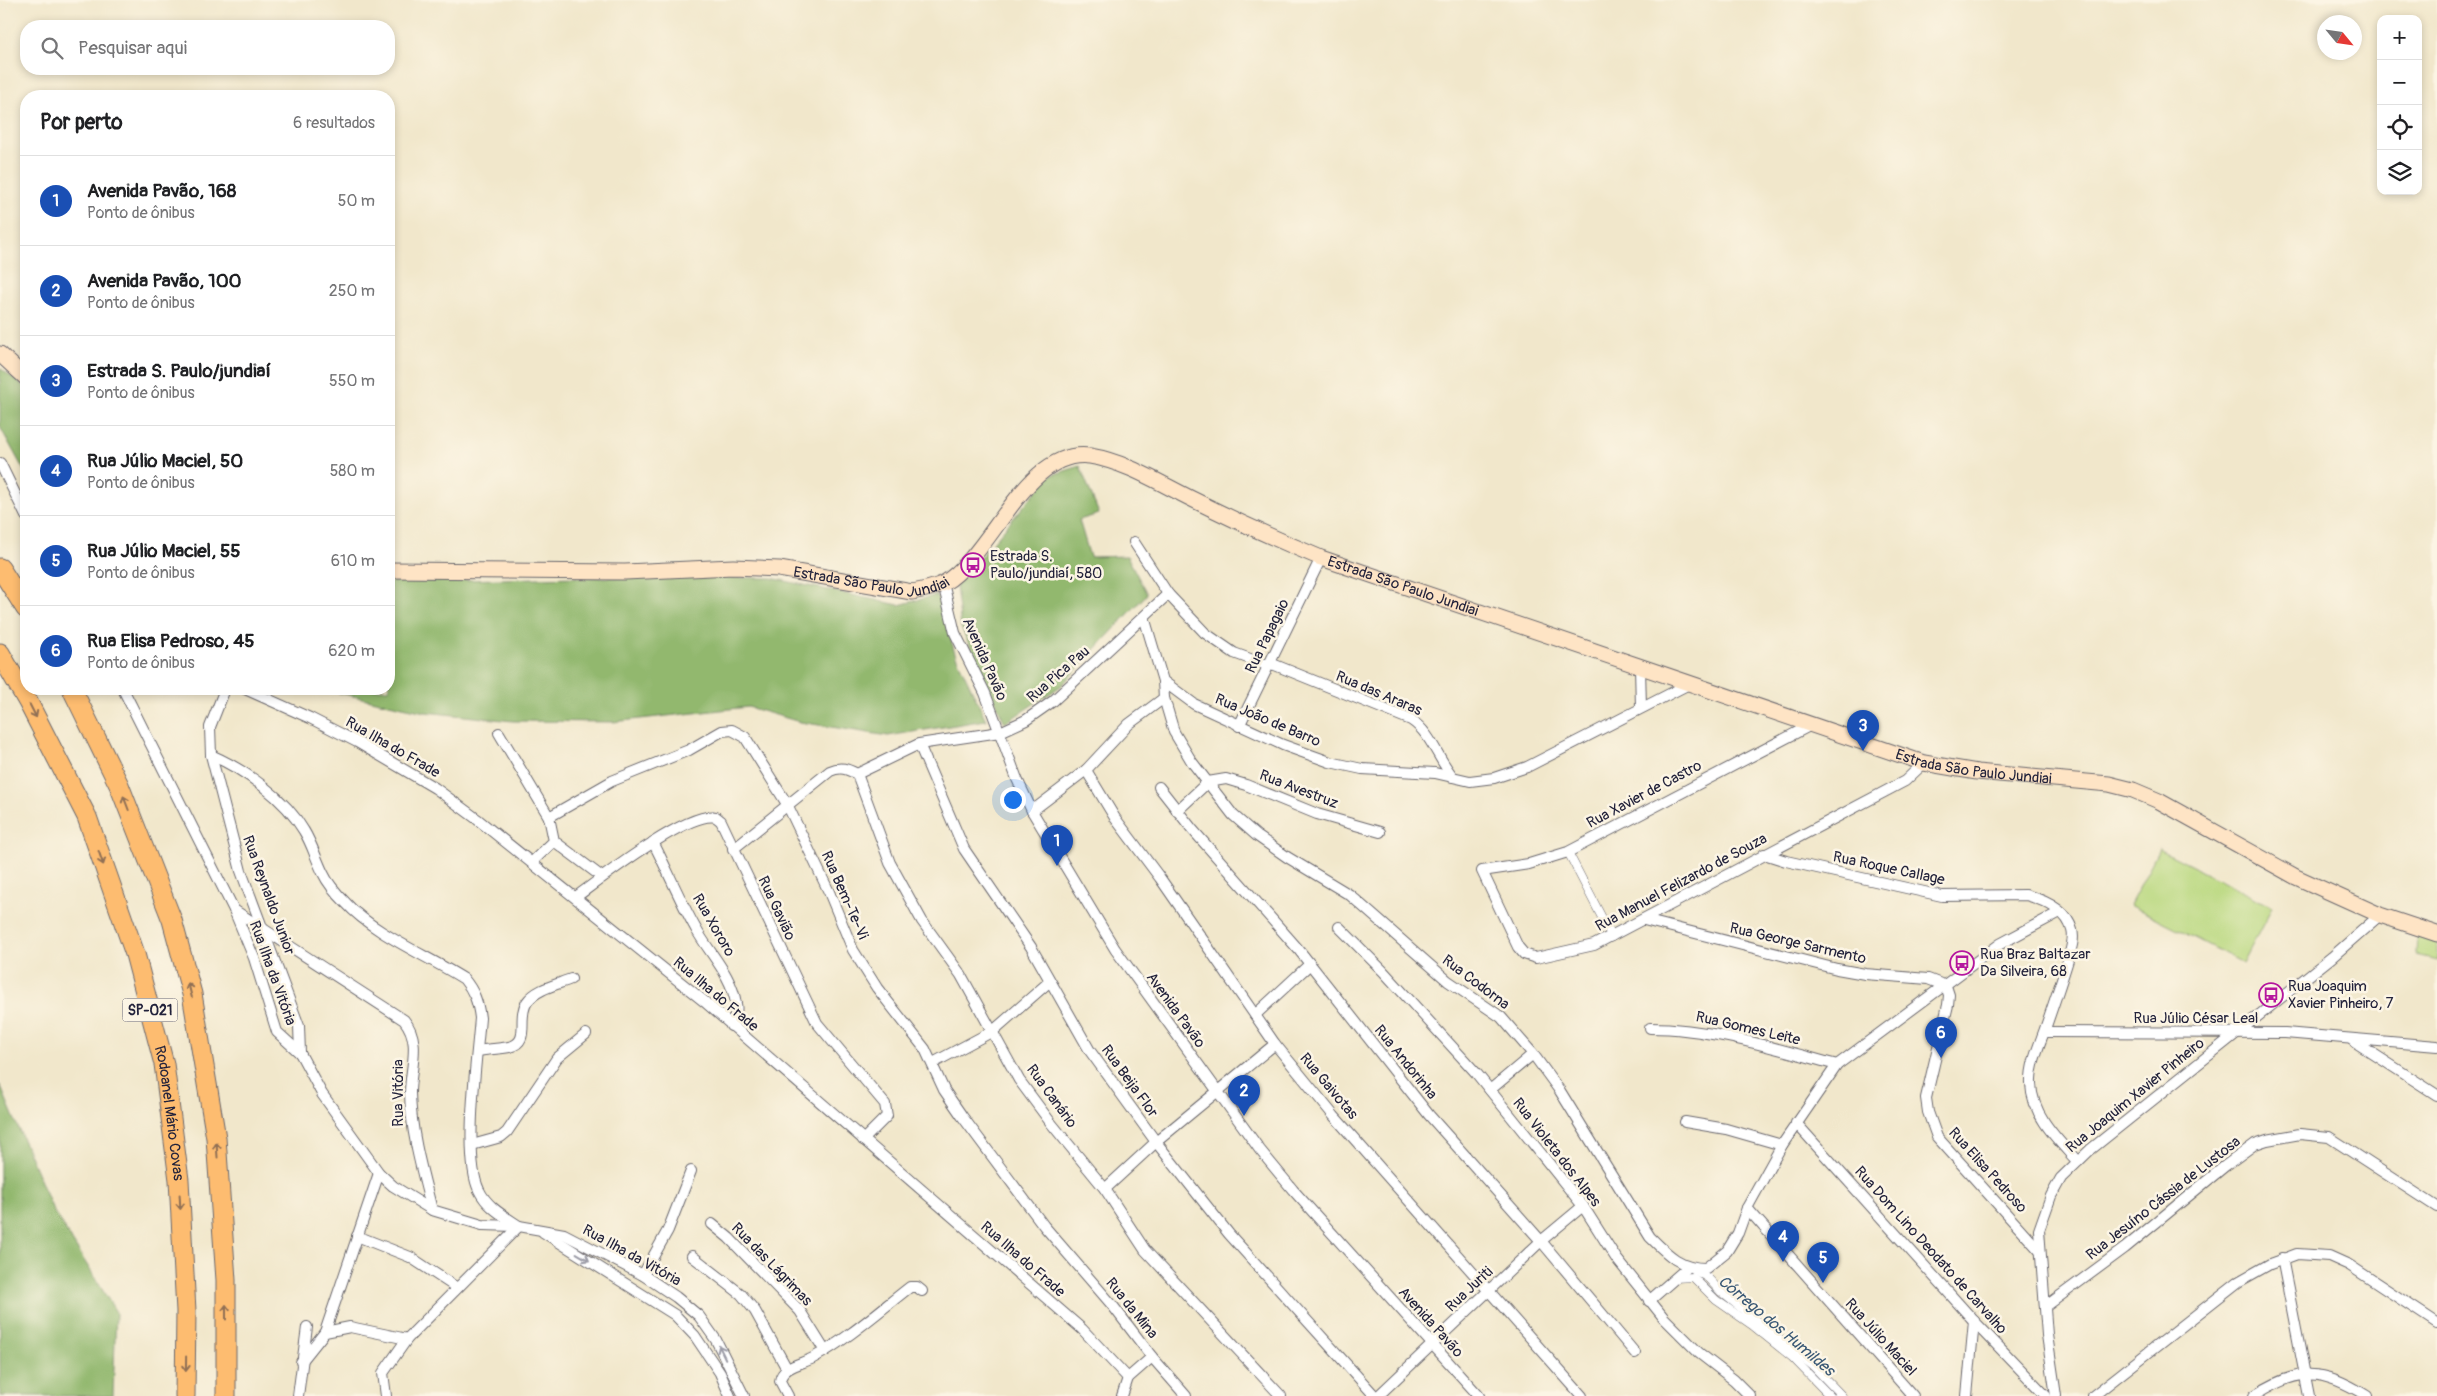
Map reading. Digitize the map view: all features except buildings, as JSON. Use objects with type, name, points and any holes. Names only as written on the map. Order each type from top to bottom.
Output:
[{"type":"highway","points":[[0,568],[20,600]]},
{"type":"highway","name":"Rodoanel Mário Covas","points":[[0,653],[20,691]]},
{"type":"highway","name":"Rodoanel Mário Covas","points":[[22,695],[87,817],[135,954],[164,1064],[179,1180],[186,1311],[185,1396]]},
{"type":"highway","name":"SP-021","points":[[75,695],[119,785],[172,920],[192,994],[216,1138],[226,1280],[226,1396]]},
{"type":"main road","points":[[0,354],[20,372]]},
{"type":"main road","name":"Estrada São Paulo Jundiai","points":[[395,570],[625,572],[733,567],[779,569],[912,592],[926,590],[943,583],[958,573],[983,547],[1025,489],[1044,470],[1066,458],[1080,456],[1105,460],[1128,467],[1260,533],[1321,558],[1924,763],[1977,772],[2109,784],[2133,790],[2159,801],[2296,877],[2380,915],[2437,934]]},
{"type":"street","points":[[0,463],[20,504]]},
{"type":"street","name":"Rua das Araras","points":[[1134,542],[1168,594],[1215,642],[1234,653],[1270,664],[1411,720],[1422,727],[1439,759],[1453,777]]},
{"type":"street","name":"Rua Papagaio","points":[[1240,726],[1321,558]]},
{"type":"street","name":"Avenida Pavão","points":[[943,583],[955,634],[976,674],[1017,779],[1032,811],[1115,950],[1260,1150],[1293,1190],[1479,1396]]},
{"type":"street","name":"Rua Pica Pau","points":[[857,774],[919,744],[1000,732],[1026,720],[1053,701],[1168,594]]},
{"type":"street","points":[[1144,617],[1163,681]]},
{"type":"street","points":[[1640,667],[1641,707]]},
{"type":"street","name":"Rua Codorna","points":[[1163,681],[1164,698],[1174,732],[1192,762],[1233,815],[1257,836],[1350,895],[1448,981],[1501,1017],[1533,1054],[1560,1091],[1650,1237],[1667,1253],[1690,1268]]},
{"type":"street","name":"Rua João de Barro","points":[[1163,681],[1194,704],[1283,745],[1330,762],[1362,769],[1435,773],[1470,781],[1494,778],[1514,772],[1692,683]]},
{"type":"street","name":"Rua Ilha da Vitória","points":[[126,695],[234,910],[254,958],[277,1032],[300,1053],[322,1094],[380,1172],[393,1186],[432,1210],[482,1225],[519,1226],[564,1234],[643,1275],[676,1296],[699,1316],[716,1340],[744,1396]]},
{"type":"street","name":"Rua Reynaldo Junior","points":[[223,695],[210,727],[210,755],[241,870],[299,1026],[300,1053]]},
{"type":"street","name":"Rua Ilha do Frade","points":[[258,695],[357,742],[435,788],[532,862],[705,1002],[1082,1330],[1128,1378]]},
{"type":"street","points":[[1032,811],[1086,770],[1129,724],[1164,698]]},
{"type":"street","name":"Rua Xavier de Castro","points":[[1482,871],[1529,864],[1568,852],[1813,724]]},
{"type":"street","name":"Rua Bem-Te-Vi","points":[[549,817],[612,781],[689,750],[713,735],[727,730],[737,732],[749,742],[787,804],[829,892],[853,950],[877,988],[904,1020],[933,1063],[944,1090],[1054,1238]]},
{"type":"street","points":[[499,733],[549,817],[554,841],[602,877]]},
{"type":"street","name":"Rua Beija Flor","points":[[919,744],[964,848],[1031,947],[1049,982],[1090,1051],[1156,1142],[1229,1234],[1376,1396]]},
{"type":"street","points":[[210,755],[232,764],[254,778],[292,814],[305,831],[327,881],[359,916],[378,930],[464,979],[473,990],[478,1002],[480,1018],[472,1145],[473,1173],[479,1191],[490,1206],[519,1226],[407,1339],[383,1373],[386,1396]]},
{"type":"street","name":"Rua Manuel Felizardo de Souza","points":[[1482,871],[1518,947],[1524,954],[1536,958],[1576,950],[1612,937],[1905,780],[1924,763]]},
{"type":"street","points":[[733,849],[787,804],[838,768],[845,768],[857,774]]},
{"type":"street","name":"Rua Gaivotas","points":[[1086,770],[1115,818],[1160,878],[1275,1044],[1346,1129],[1582,1396]]},
{"type":"street","name":"Rua Canário","points":[[857,774],[890,863],[922,921],[961,975],[1019,1080],[1051,1123],[1105,1189],[1145,1250],[1281,1396]]},
{"type":"street","name":"Rua Avestruz","points":[[1208,782],[1226,779],[1246,785],[1316,814],[1380,832]]},
{"type":"street","points":[[1178,811],[1208,782]]},
{"type":"street","name":"Rua Andorinha","points":[[1159,787],[1310,964],[1429,1115],[1541,1241],[1635,1353]]},
{"type":"street","name":"Rua Gavião","points":[[576,897],[654,842],[701,817],[710,815],[721,821],[817,1023],[885,1104],[887,1116],[863,1140]]},
{"type":"street","points":[[532,862],[554,841]]},
{"type":"street","name":"Rua Xororo","points":[[654,842],[696,930],[721,966],[732,990],[736,1012],[731,1026]]},
{"type":"street","points":[[1568,852],[1612,937]]},
{"type":"street","name":"Rua Roque Callage","points":[[1764,854],[1786,861],[1942,896],[2026,895],[2048,903],[2060,912],[2072,928],[2074,939],[2032,1068],[2032,1093],[2036,1109],[2048,1127],[2077,1161]]},
{"type":"street","name":"Rua Vitória","points":[[234,910],[404,1020],[412,1030],[415,1038],[410,1092],[412,1127],[432,1210]]},
{"type":"street","points":[[1649,1300],[1690,1268],[1706,1268],[1727,1252],[1747,1208],[1782,1145],[1837,1065],[1946,986],[2000,944],[2060,912]]},
{"type":"street","name":"Rua Joaquim Xavier Pinheiro","points":[[2056,1396],[2045,1307],[2039,1230],[2051,1196],[2061,1178],[2077,1161],[2380,915]]},
{"type":"street","name":"Rua George Sarmento","points":[[1644,920],[1837,969],[1865,974],[1928,979],[1946,986]]},
{"type":"street","name":"Rua Violeta dos Alpes","points":[[1339,927],[1382,971],[1490,1090],[1583,1206],[1616,1258],[1681,1337],[1750,1396]]},
{"type":"street","points":[[1255,1015],[1310,964]]},
{"type":"street","points":[[478,1051],[509,1047],[521,1041],[523,1036],[522,1010],[528,1000],[538,992],[570,979]]},
{"type":"street","points":[[933,1063],[993,1031],[1049,982]]},
{"type":"street","name":"Rua Elisa Pedroso","points":[[1946,986],[1949,995],[1948,1005],[1926,1098],[1928,1112],[1936,1137],[2040,1250]]},
{"type":"street","name":"Rua Gomes Leite","points":[[1650,1028],[1676,1028],[1700,1032],[1837,1065]]},
{"type":"street","name":"Rua Júlio César Leal","points":[[2044,1032],[2286,1033],[2437,1046]]},
{"type":"street","points":[[472,1145],[501,1137],[507,1132],[557,1058],[586,1034]]},
{"type":"street","points":[[2351,1039],[2437,1095]]},
{"type":"street","points":[[1105,1189],[1156,1142],[1275,1044]]},
{"type":"street","points":[[1490,1090],[1533,1054]]},
{"type":"street","points":[[1685,1122],[1726,1129],[1782,1145]]},
{"type":"street","name":"Rua Dom Lino Deodato de Carvalho","points":[[1796,1123],[1974,1321],[2046,1396]]},
{"type":"street","name":"Rua Jesuíno Cássia de Lustosa","points":[[2045,1307],[2118,1254],[2225,1166],[2255,1144],[2267,1140],[2300,1134],[2329,1137],[2437,1207]]},
{"type":"street","points":[[643,1275],[668,1230],[691,1171]]},
{"type":"street","points":[[301,1362],[325,1332],[380,1172]]},
{"type":"street","name":"Rua Juriti","points":[[1376,1396],[1541,1241],[1583,1206]]},
{"type":"street","name":"Rua Júlio Maciel","points":[[1747,1208],[1913,1396]]},
{"type":"street","name":"Rua das Lágrimas","points":[[712,1224],[729,1238],[800,1312],[825,1351]]},
{"type":"street","name":"Rua Ilha da Vitória","points":[[542,1231],[675,1315],[700,1343],[720,1373],[730,1396]]},
{"type":"street","points":[[357,1236],[410,1258],[457,1288]]},
{"type":"street","name":"Rua da Mina","points":[[1054,1238],[1113,1306],[1152,1357],[1186,1396]]},
{"type":"street","points":[[2093,1396],[2238,1282],[2282,1258],[2306,1253],[2329,1256],[2382,1285],[2437,1323]]},
{"type":"street","points":[[692,1256],[741,1294],[756,1312],[787,1369]]},
{"type":"street","points":[[2282,1258],[2309,1396]]},
{"type":"street","points":[[614,1276],[621,1263]]},
{"type":"street","points":[[1690,1268],[1708,1278],[1721,1292],[1801,1360],[1830,1396]]},
{"type":"street","points":[[1675,1278],[1694,1277],[1716,1300],[1801,1360],[1836,1387],[1842,1396]]},
{"type":"street","points":[[1699,1284],[1708,1278]]},
{"type":"street","points":[[788,1396],[780,1381],[787,1369],[825,1351],[910,1287],[917,1287],[922,1291]]},
{"type":"street","points":[[1716,1300],[1721,1292]]},
{"type":"street","points":[[1967,1396],[1974,1321]]},
{"type":"street","points":[[298,1396],[307,1327]]},
{"type":"street","points":[[325,1332],[350,1327],[407,1339]]},
{"type":"street","points":[[1122,1396],[1128,1378],[1152,1357]]},
{"type":"street","points":[[2254,1396],[2274,1383],[2305,1373],[2316,1374],[2350,1387],[2367,1396]]},
{"type":"green space","points":[[0,368],[20,383],[20,463],[0,427]]},
{"type":"green space","points":[[1080,466],[1099,514],[1079,520],[1090,557],[1127,556],[1147,594],[1061,686],[1005,723],[961,627],[956,586],[1049,476]]},
{"type":"green space","points":[[576,577],[771,578],[899,605],[937,595],[956,656],[986,720],[888,736],[800,722],[748,707],[613,722],[513,721],[425,712],[349,695],[395,695],[395,582]]},
{"type":"green space","points":[[2159,849],[2272,907],[2243,963],[2130,905]]},
{"type":"green space","points":[[2417,936],[2437,939],[2437,960],[2416,955]]},
{"type":"green space","points":[[0,1085],[53,1210],[116,1312],[113,1396],[0,1396]]},
{"type":"waterway","name":"Córrego dos Humildes","points":[[1697,1275],[1717,1293]]},
{"type":"place","name":"Estrada S. Paulo/jundiaí, 580","points":[[973,565]]},
{"type":"place","name":"Estrada S. Paulo/jundiaí","points":[[1863,751]]},
{"type":"place","name":"Avenida Pavão, 168","points":[[1057,866]]},
{"type":"place","name":"Rua Braz Baltazar Da Silveira, 68","points":[[1962,963]]},
{"type":"place","name":"Rua Joaquim Xavier Pinheiro, 7","points":[[2271,995]]},
{"type":"place","name":"Rua Elisa Pedroso, 45","points":[[1941,1058]]},
{"type":"place","name":"Avenida Pavão, 100","points":[[1244,1116]]},
{"type":"place","name":"Rua Júlio Maciel, 50","points":[[1783,1262]]},
{"type":"place","name":"Rua Júlio Maciel, 55","points":[[1823,1283]]}]
